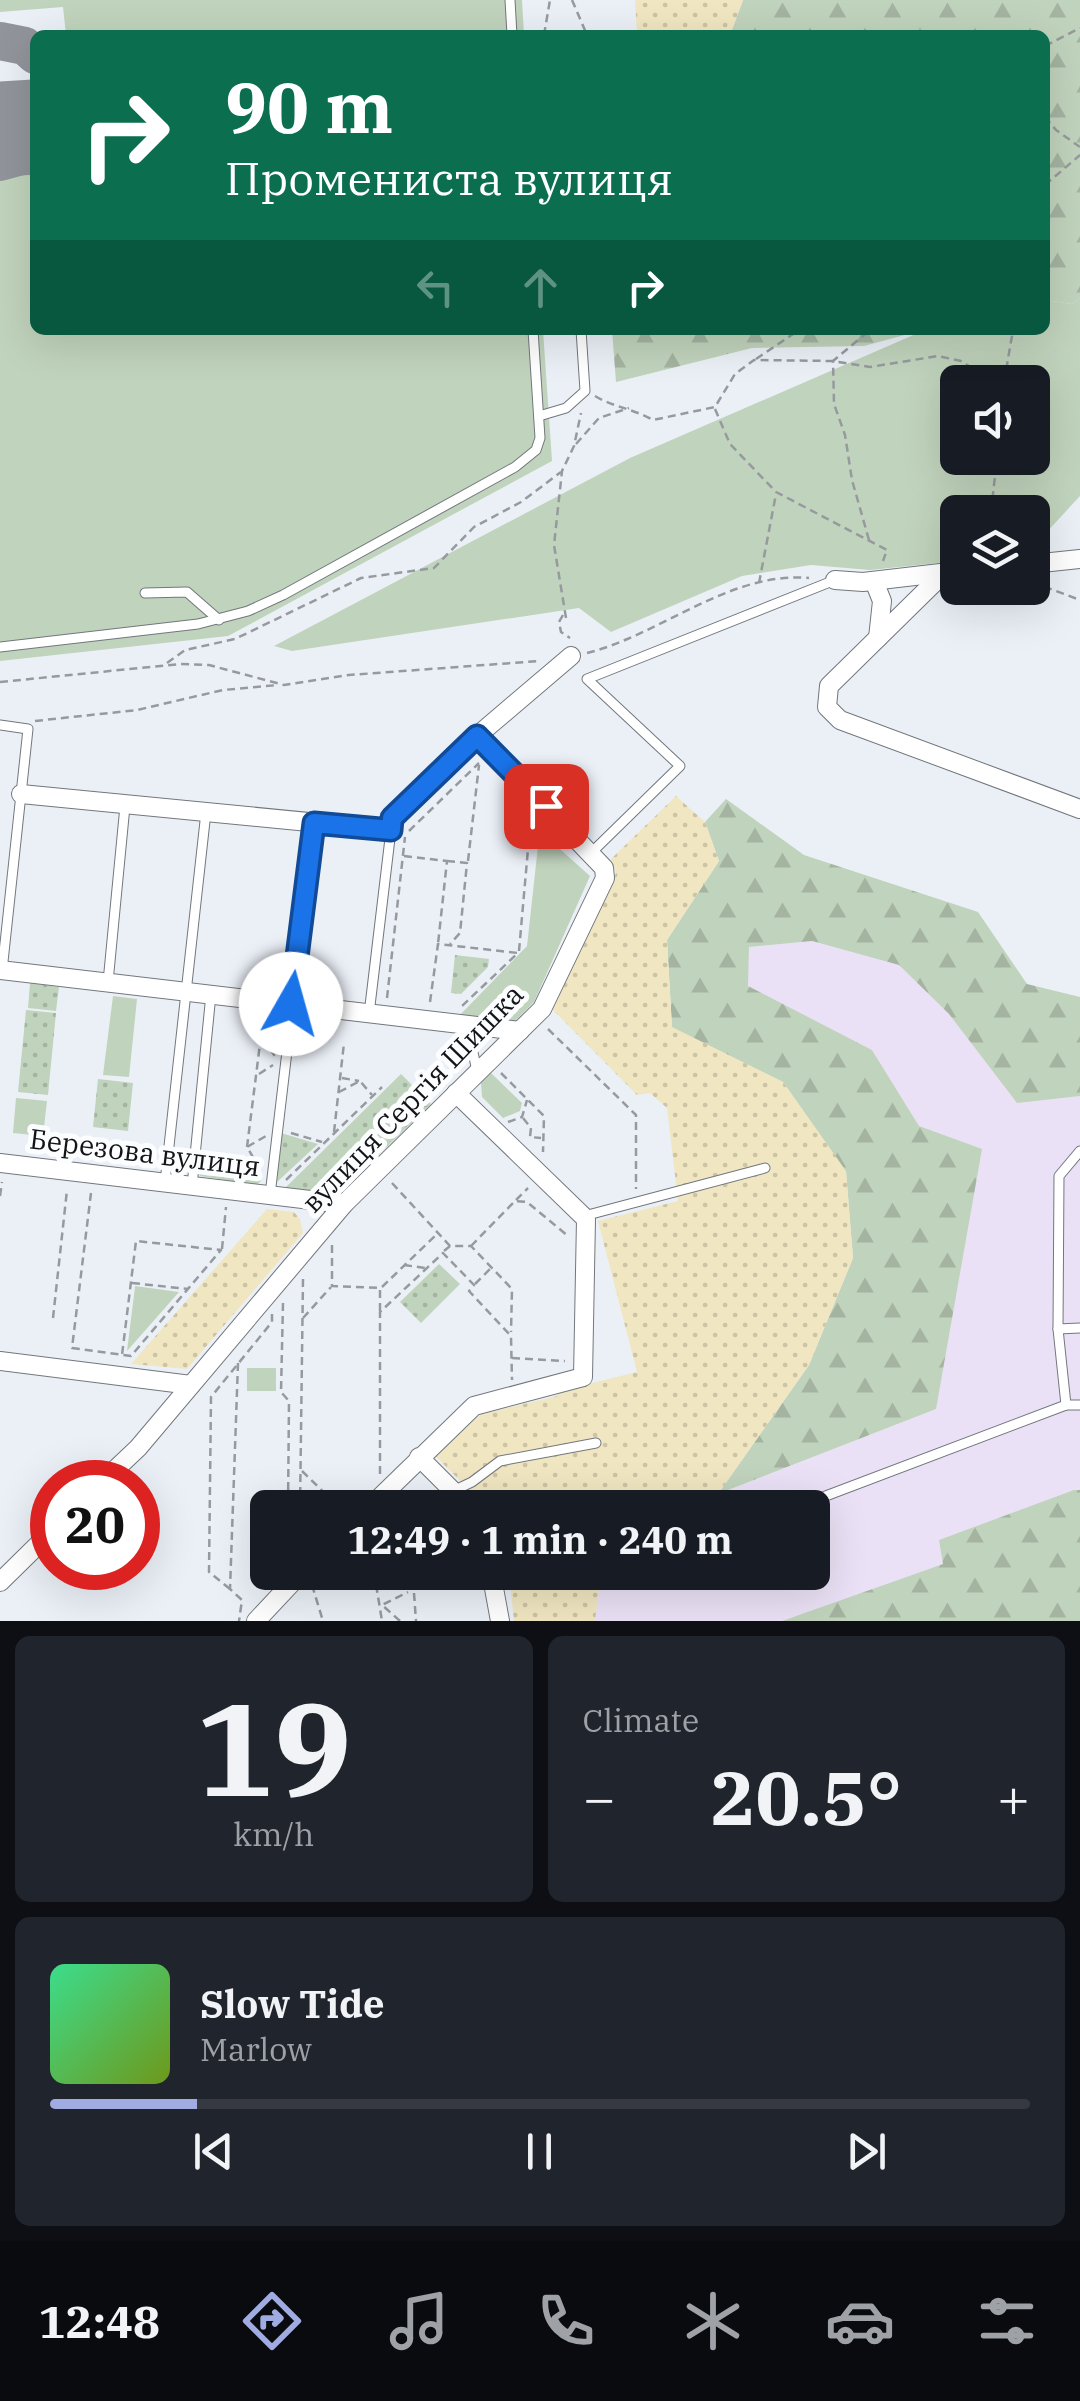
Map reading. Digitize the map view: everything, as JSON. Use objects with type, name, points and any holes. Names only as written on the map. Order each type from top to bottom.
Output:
[{"type":"street","points":[[1050,562],[1080,559]]},
{"type":"street","points":[[836,580],[869,582],[940,573]]},
{"type":"street","points":[[869,582],[882,601],[878,638]]},
{"type":"street","points":[[940,582],[829,686],[827,707],[840,720],[1080,809]]},
{"type":"street","points":[[21,794],[391,830],[392,818],[570,647]]},
{"type":"street","points":[[477,736],[592,852]]},
{"type":"street","name":"вулиця Сергія Шишка","points":[[125,1460],[344,1204],[542,1009],[605,878],[604,868],[592,852]]},
{"type":"street","points":[[1,971],[368,1014],[462,1018],[520,1031]]},
{"type":"street","points":[[386,1490],[474,1406],[583,1377],[584,1216],[456,1093]]},
{"type":"street","name":"Березова вулиця","points":[[1,1169],[165,1182],[344,1204]]},
{"type":"street","points":[[0,1362],[191,1384]]},
{"type":"street","points":[[419,1457],[450,1490]]},
{"type":"street","points":[[0,1582],[30,1553]]},
{"type":"street","points":[[256,1621],[276,1612],[294,1590]]},
{"type":"street","points":[[494,1590],[500,1621]]},
{"type":"lane","points":[[510,0],[512,30]]},
{"type":"lane","points":[[0,647],[219,620],[283,595],[515,467],[536,450],[540,438],[533,335]]},
{"type":"lane","points":[[539,416],[566,408],[586,391],[581,335]]},
{"type":"lane","points":[[592,852],[680,766],[587,678],[836,580]]},
{"type":"lane","points":[[145,593],[187,592],[219,620]]},
{"type":"lane","points":[[0,725],[28,729],[1,971]]},
{"type":"lane","points":[[108,982],[125,804]]},
{"type":"lane","points":[[165,1182],[206,812]]},
{"type":"lane","points":[[270,1195],[314,823]]},
{"type":"lane","points":[[368,1014],[391,830]]},
{"type":"lane","points":[[192,1186],[211,994]]},
{"type":"lane","points":[[462,1018],[485,1069]]},
{"type":"lane","points":[[1066,1405],[1058,1329],[1059,1176],[1080,1150]]},
{"type":"lane","points":[[584,1216],[765,1168]]},
{"type":"lane","points":[[1058,1329],[1080,1328]]},
{"type":"lane","points":[[830,1494],[1066,1405],[1080,1405]]},
{"type":"lane","points":[[465,1490],[500,1461],[596,1443]]},
{"type":"path","points":[[545,30],[550,0]]},
{"type":"path","points":[[572,0],[585,30]]},
{"type":"path","points":[[1050,43],[1080,28]]},
{"type":"path","points":[[1050,122],[1080,147]]},
{"type":"path","points":[[1050,180],[1080,155]]},
{"type":"path","points":[[791,335],[735,374],[715,407],[653,420],[586,391],[574,446],[562,471],[554,545],[566,615],[560,622],[561,632],[570,647],[592,652],[759,583],[795,576],[836,580]]},
{"type":"path","points":[[833,361],[864,335]]},
{"type":"path","points":[[1007,365],[1011,335]]},
{"type":"path","points":[[754,360],[833,361],[870,367],[938,356],[966,365]]},
{"type":"path","points":[[833,361],[834,404],[845,434],[852,480],[869,541]]},
{"type":"path","points":[[715,407],[730,444],[776,492],[887,550],[882,566],[869,582]]},
{"type":"path","points":[[574,446],[599,418],[631,408]]},
{"type":"path","points":[[163,666],[184,650],[235,638],[361,578],[434,568],[474,527],[521,502],[562,471]]},
{"type":"path","points":[[759,583],[776,492]]},
{"type":"path","points":[[1050,589],[1080,600]]},
{"type":"path","points":[[27,724],[40,718],[137,710],[223,690],[349,675],[540,661]]},
{"type":"path","points":[[0,682],[209,665],[284,685]]},
{"type":"path","points":[[386,1003],[406,834],[479,763],[460,933],[449,945]]},
{"type":"path","points":[[462,1018],[518,953],[532,815]]},
{"type":"path","points":[[403,856],[468,863]]},
{"type":"path","points":[[429,1008],[448,860]]},
{"type":"path","points":[[438,944],[518,953]]},
{"type":"path","points":[[247,1147],[266,1002]]},
{"type":"path","points":[[539,1021],[636,1115],[636,1194]]},
{"type":"path","points":[[256,1076],[278,1061],[261,1038]]},
{"type":"path","points":[[334,1134],[344,1043]]},
{"type":"path","points":[[485,1069],[544,1116],[543,1164]]},
{"type":"path","points":[[340,1078],[360,1081],[374,1096]]},
{"type":"path","points":[[339,1092],[360,1081]]},
{"type":"path","points":[[270,1195],[382,1087]]},
{"type":"path","points":[[522,1117],[527,1099]]},
{"type":"path","points":[[502,1124],[522,1117]]},
{"type":"path","points":[[522,1117],[531,1128],[530,1137],[544,1138]]},
{"type":"path","points":[[0,1196],[1,1169]]},
{"type":"path","points":[[388,1178],[450,1246]]},
{"type":"path","points":[[53,1318],[68,1183]]},
{"type":"path","points":[[92,1186],[72,1348],[122,1355],[131,1356],[222,1250],[226,1202]]},
{"type":"path","points":[[380,1312],[450,1246],[471,1246],[515,1201],[528,1202],[568,1236]]},
{"type":"path","points":[[303,1318],[332,1286],[332,1230]]},
{"type":"path","points":[[332,1286],[380,1288],[438,1233]]},
{"type":"path","points":[[122,1355],[136,1241],[222,1250]]},
{"type":"path","points":[[471,1246],[512,1289],[512,1382]]},
{"type":"path","points":[[443,1252],[474,1285]]},
{"type":"path","points":[[300,1490],[304,1263]]},
{"type":"path","points":[[404,1265],[427,1268]]},
{"type":"path","points":[[492,1268],[468,1291],[511,1336]]},
{"type":"path","points":[[131,1283],[188,1289]]},
{"type":"path","points":[[374,1490],[380,1288]]},
{"type":"path","points":[[282,1304],[281,1392],[289,1400],[288,1490]]},
{"type":"path","points":[[512,1358],[576,1362]]},
{"type":"path","points":[[230,1589],[238,1362],[210,1397],[208,1572],[242,1600],[239,1621]]},
{"type":"path","points":[[300,1470],[321,1490]]},
{"type":"path","points":[[312,1590],[323,1621]]},
{"type":"path","points":[[378,1590],[382,1621]]},
{"type":"path","points":[[414,1590],[416,1621]]},
{"type":"path","points":[[382,1605],[400,1621]]},
{"type":"shaded area","points":[[812,941],[899,965],[949,1014],[1017,1102],[1080,1096],[1080,1490],[940,1540],[943,1564],[782,1621],[595,1621],[599,1590],[830,1590],[830,1490],[728,1490],[936,1409],[919,1126],[872,1050],[747,986],[749,947]]},
{"type":"green space","points":[[0,0],[522,0],[524,30],[65,30],[63,7],[0,12]]},
{"type":"green space","points":[[743,0],[1080,0],[1080,298],[1072,304],[1050,301],[1050,30],[732,30]]},
{"type":"green space","points":[[30,173],[30,335],[543,335],[552,461],[228,636],[0,661],[0,175]]},
{"type":"green space","points":[[1080,298],[1080,496],[1050,529],[1050,495],[940,495],[940,563],[870,570],[811,565],[742,576],[611,632],[579,608],[292,651],[274,646],[630,458],[913,335],[1050,335],[1050,301],[1072,304]]},
{"type":"green space","points":[[612,335],[905,335],[864,346],[752,348],[616,382]]},
{"type":"green space","points":[[726,799],[804,855],[978,912],[1027,984],[1080,997],[1080,1096],[1017,1103],[949,1014],[899,965],[812,941],[749,947],[748,986],[872,1050],[919,1126],[982,1149],[936,1409],[728,1490],[721,1490],[809,1365],[853,1258],[846,1172],[783,1082],[672,1028],[667,940],[719,861],[705,822]]},
{"type":"green space","points":[[542,833],[590,876],[534,1002],[514,1022],[457,1018],[527,946]]},
{"type":"green space","points":[[455,955],[489,959],[488,967],[461,994],[451,993]]},
{"type":"green space","points":[[30,983],[59,987],[56,1011],[28,1008]]},
{"type":"green space","points":[[113,996],[137,999],[129,1077],[103,1075]]},
{"type":"green space","points":[[26,1010],[56,1013],[48,1095],[18,1092]]},
{"type":"green space","points":[[491,1073],[522,1103],[520,1111],[503,1118],[482,1097],[481,1082]]},
{"type":"green space","points":[[401,1074],[431,1104],[332,1200],[280,1193]]},
{"type":"green space","points":[[98,1079],[133,1083],[128,1131],[93,1127]]},
{"type":"green space","points":[[16,1098],[47,1101],[43,1136],[13,1133]]},
{"type":"green space","points":[[281,1133],[318,1144],[277,1182]]},
{"type":"green space","points":[[207,1160],[248,1165],[261,1181],[256,1185],[200,1176],[197,1169]]},
{"type":"green space","points":[[439,1264],[460,1284],[421,1323],[400,1302]]},
{"type":"green space","points":[[135,1287],[179,1292],[127,1351]]},
{"type":"green space","points":[[247,1368],[276,1368],[276,1391],[247,1391]]},
{"type":"green space","points":[[1080,1490],[1080,1621],[782,1621],[943,1564],[939,1540]]},
{"type":"sand","points":[[635,0],[743,0],[732,30],[637,30]]},
{"type":"sand","points":[[676,796],[705,822],[719,861],[667,940],[672,1027],[783,1082],[846,1171],[853,1258],[809,1365],[721,1490],[470,1490],[432,1453],[482,1414],[637,1372],[598,1221],[678,1201],[667,1108],[650,1093],[637,1095],[551,1008],[616,873],[611,859]]},
{"type":"sand","points":[[267,1209],[294,1212],[303,1233],[187,1369],[131,1364]]},
{"type":"sand","points":[[511,1590],[599,1590],[595,1621],[514,1621]]},
{"type":"taxiway","points":[[0,41],[30,50]]},
{"type":"taxiway","points":[[0,162],[30,150]]},
{"type":"runway","points":[[0,129],[30,127]]},
{"type":"route","points":[[291,1004],[314,823],[391,830],[392,818],[477,736],[546,806]]}]
